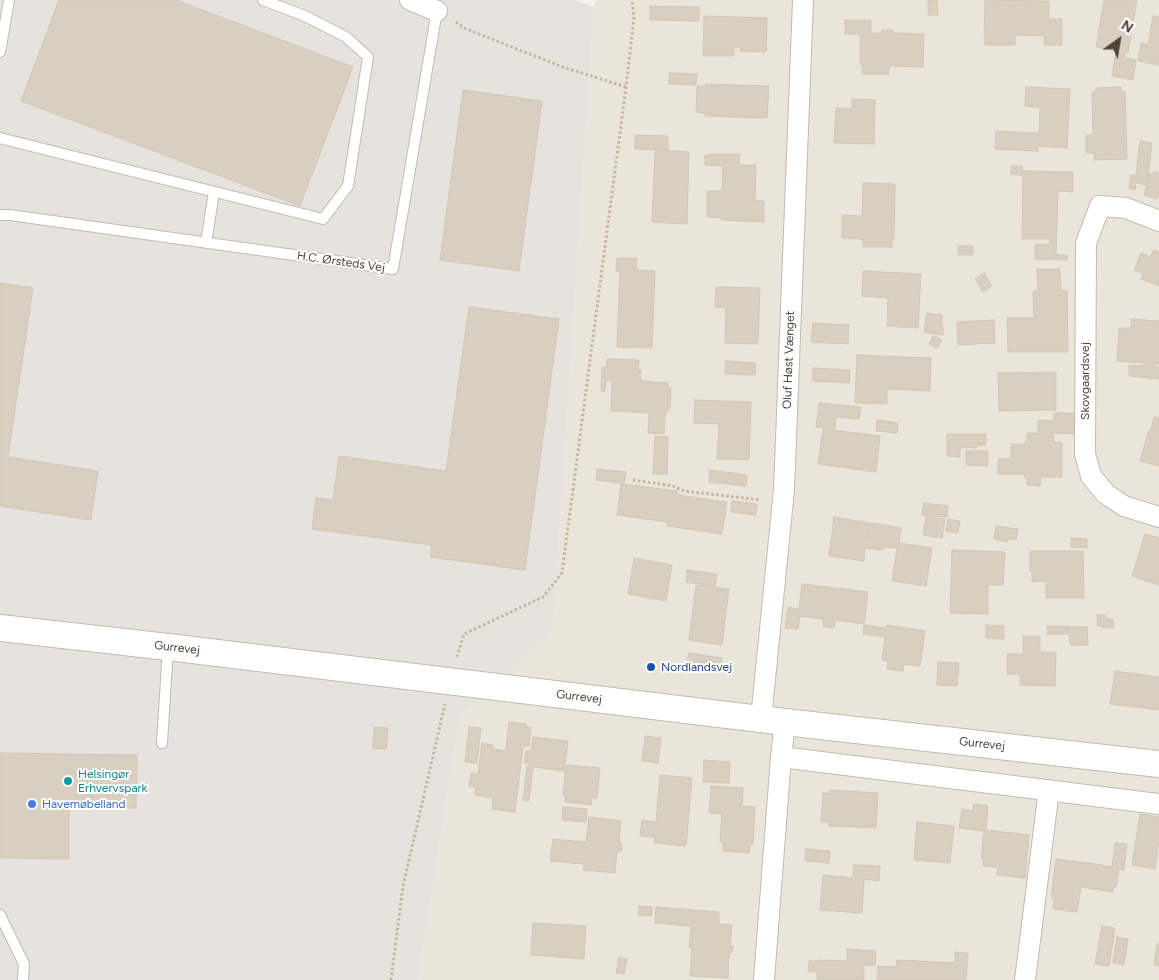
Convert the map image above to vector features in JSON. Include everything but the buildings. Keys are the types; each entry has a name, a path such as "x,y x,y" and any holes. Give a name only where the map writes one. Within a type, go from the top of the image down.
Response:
{"street":[{"path":"410,0 438,11"},
{"name":"Oluf Høst Vænget","path":"773,720 803,0"},
{"name":"Skovgaardsvej","path":"1159,221 1126,208 1100,206 1086,243 1084,454 1091,476 1106,494 1124,506 1159,517"},
{"name":"Gurrevej","path":"0,628 1159,764"},
{"path":"764,980 781,757 773,720"},
{"path":"781,757 1159,804"},
{"path":"1025,980 1049,790"}],"lane":[{"path":"0,52 9,0"},
{"path":"0,138 323,220 348,186 368,57 346,36 305,16 263,0"},
{"name":"H.C. Ørsteds Vej","path":"0,215 393,269 438,11"},
{"path":"206,242 214,192"},
{"path":"162,743 168,647"},
{"path":"0,914 24,964 24,980"}],"path":[{"path":"391,980 403,886 449,682 464,634 543,598 562,573 626,87 634,17 632,0"},
{"path":"438,11 464,28 560,66 626,87"},
{"path":"633,480 673,486 684,491 782,502"}],"shaded area":[{"path":"0,0 575,0 594,7 553,631 460,715 418,980 0,980"},
{"path":"596,0 1159,0 1159,980 418,980 460,715 553,631 594,7"},
{"path":"148,695 171,698 190,720 188,758 132,753 132,714"}],"place":[{"name":"Nordlandsvej","path":"651,667"},
{"name":"Helsingør Erhvervspark","path":"68,781"},
{"name":"Havemøbelland","path":"32,804"}]}
